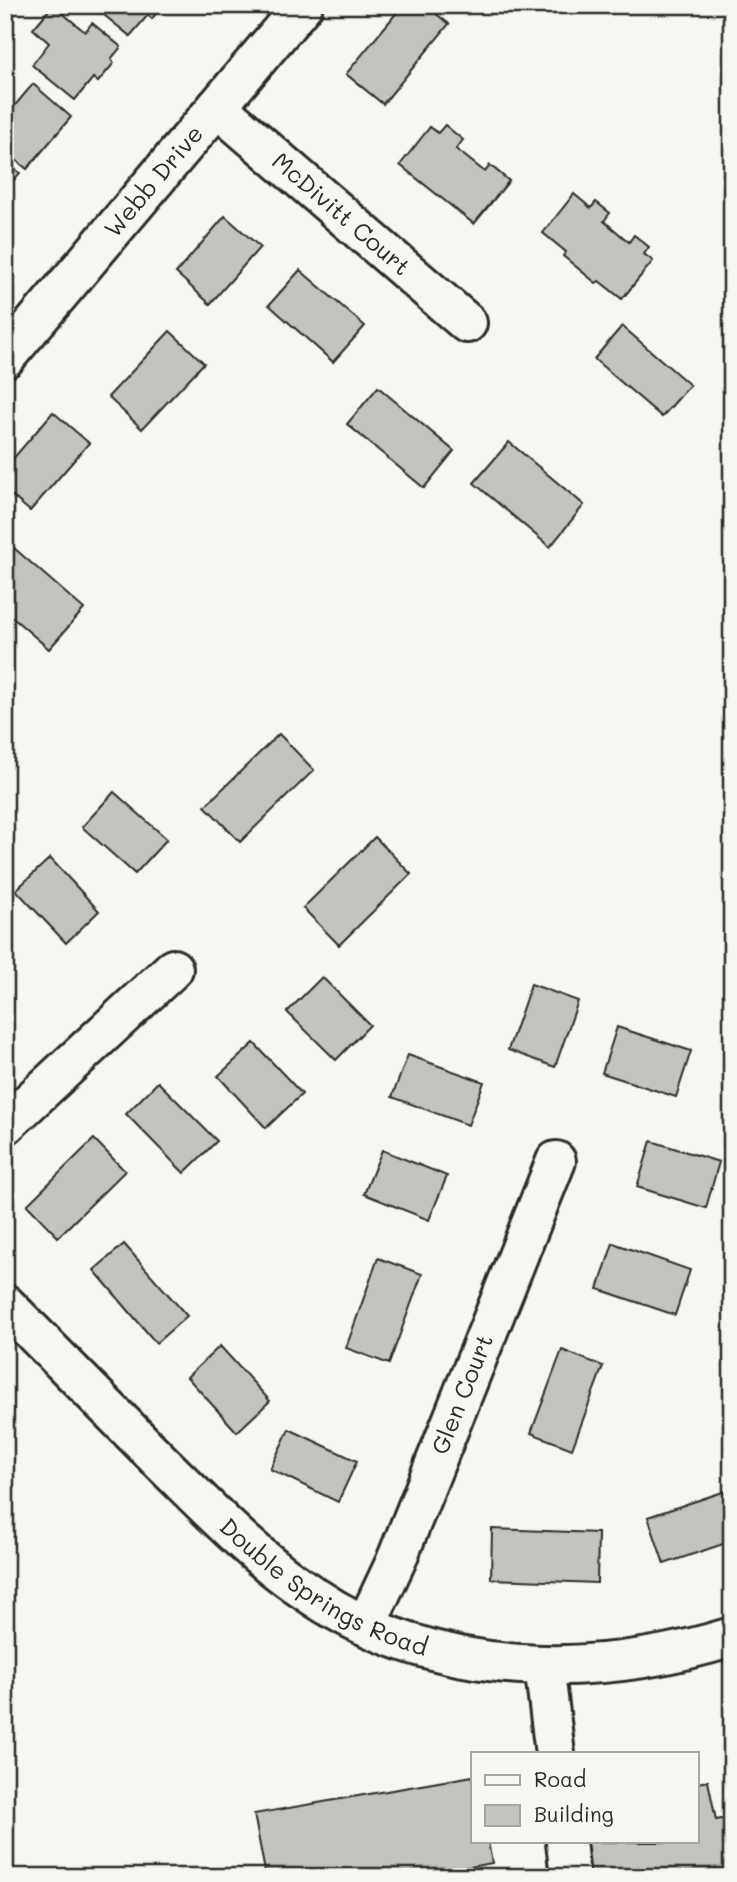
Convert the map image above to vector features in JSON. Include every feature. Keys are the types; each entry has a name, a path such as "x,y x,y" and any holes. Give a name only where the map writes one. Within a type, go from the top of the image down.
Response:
{"street":[{"name":"Webb Drive","path":"5,358 303,5"},
{"name":"McDivitt Court","path":"218,107 467,323"},
{"path":"5,1125 173,969"},
{"name":"Glen Court","path":"366,1625 401,1548 556,1161"},
{"name":"Double Springs Road","path":"5,1304 258,1556 314,1598 366,1625 438,1651 504,1664 570,1666 637,1660 732,1637"},
{"path":"544,1665 555,1752"},
{"path":"566,1843 570,1877"}],"building":[{"path":"53,5 85,32 92,23 121,47 111,59 114,63 98,82 93,78 75,100 32,65 49,43 33,29"},
{"path":"103,5 157,5 160,8 152,19 148,15 130,36 99,11"},
{"path":"403,5 425,5 449,24 383,104 346,74"},
{"path":"33,84 71,117 27,169 5,151 5,117"},
{"path":"445,125 463,140 456,149 485,172 490,165 509,181 474,224 400,165 430,127 438,133"},
{"path":"5,161 20,173 5,190"},
{"path":"574,194 591,208 596,202 610,213 604,221 629,242 634,235 649,247 644,254 653,261 622,299 599,281 596,283 563,256 566,252 543,233"},
{"path":"225,216 260,247 210,304 176,273"},
{"path":"300,270 365,326 333,362 269,305"},
{"path":"622,326 690,385 662,417 594,359"},
{"path":"170,331 204,363 142,429 108,397"},
{"path":"378,387 454,451 424,488 347,424"},
{"path":"53,412 89,443 30,511 5,490 5,468"},
{"path":"509,442 584,505 550,547 474,483"},
{"path":"6,541 84,609 49,649 5,611"},
{"path":"279,734 314,770 240,842 205,806"},
{"path":"114,792 167,839 135,874 82,827"},
{"path":"375,837 411,874 339,945 303,908"},
{"path":"50,858 99,911 66,943 16,890"},
{"path":"322,977 370,1025 336,1060 287,1012"},
{"path":"531,984 578,1001 555,1067 508,1050"},
{"path":"617,1027 691,1051 676,1097 602,1073"},
{"path":"254,1043 302,1094 266,1128 218,1076"},
{"path":"408,1055 484,1082 468,1125 392,1097"},
{"path":"158,1082 217,1141 184,1173 126,1114"},
{"path":"94,1139 125,1171 58,1237 27,1205"},
{"path":"651,1141 719,1162 706,1208 637,1187"},
{"path":"382,1150 447,1176 429,1220 364,1194"},
{"path":"613,1243 690,1270 675,1315 598,1289"},
{"path":"124,1244 187,1316 156,1343 94,1270"},
{"path":"378,1258 422,1274 389,1364 346,1348"},
{"path":"220,1346 270,1401 237,1432 187,1377"},
{"path":"562,1350 603,1366 572,1449 531,1433"},
{"path":"289,1429 357,1461 338,1502 270,1469"},
{"path":"732,1489 732,1541 664,1564 648,1517"},
{"path":"492,1529 598,1533 597,1583 491,1579"},
{"path":"471,1776 471,1843 488,1843 492,1863 414,1877 266,1877 254,1814"},
{"path":"708,1781 716,1820 732,1817 732,1877 576,1877 569,1843 698,1843 698,1783"}]}
